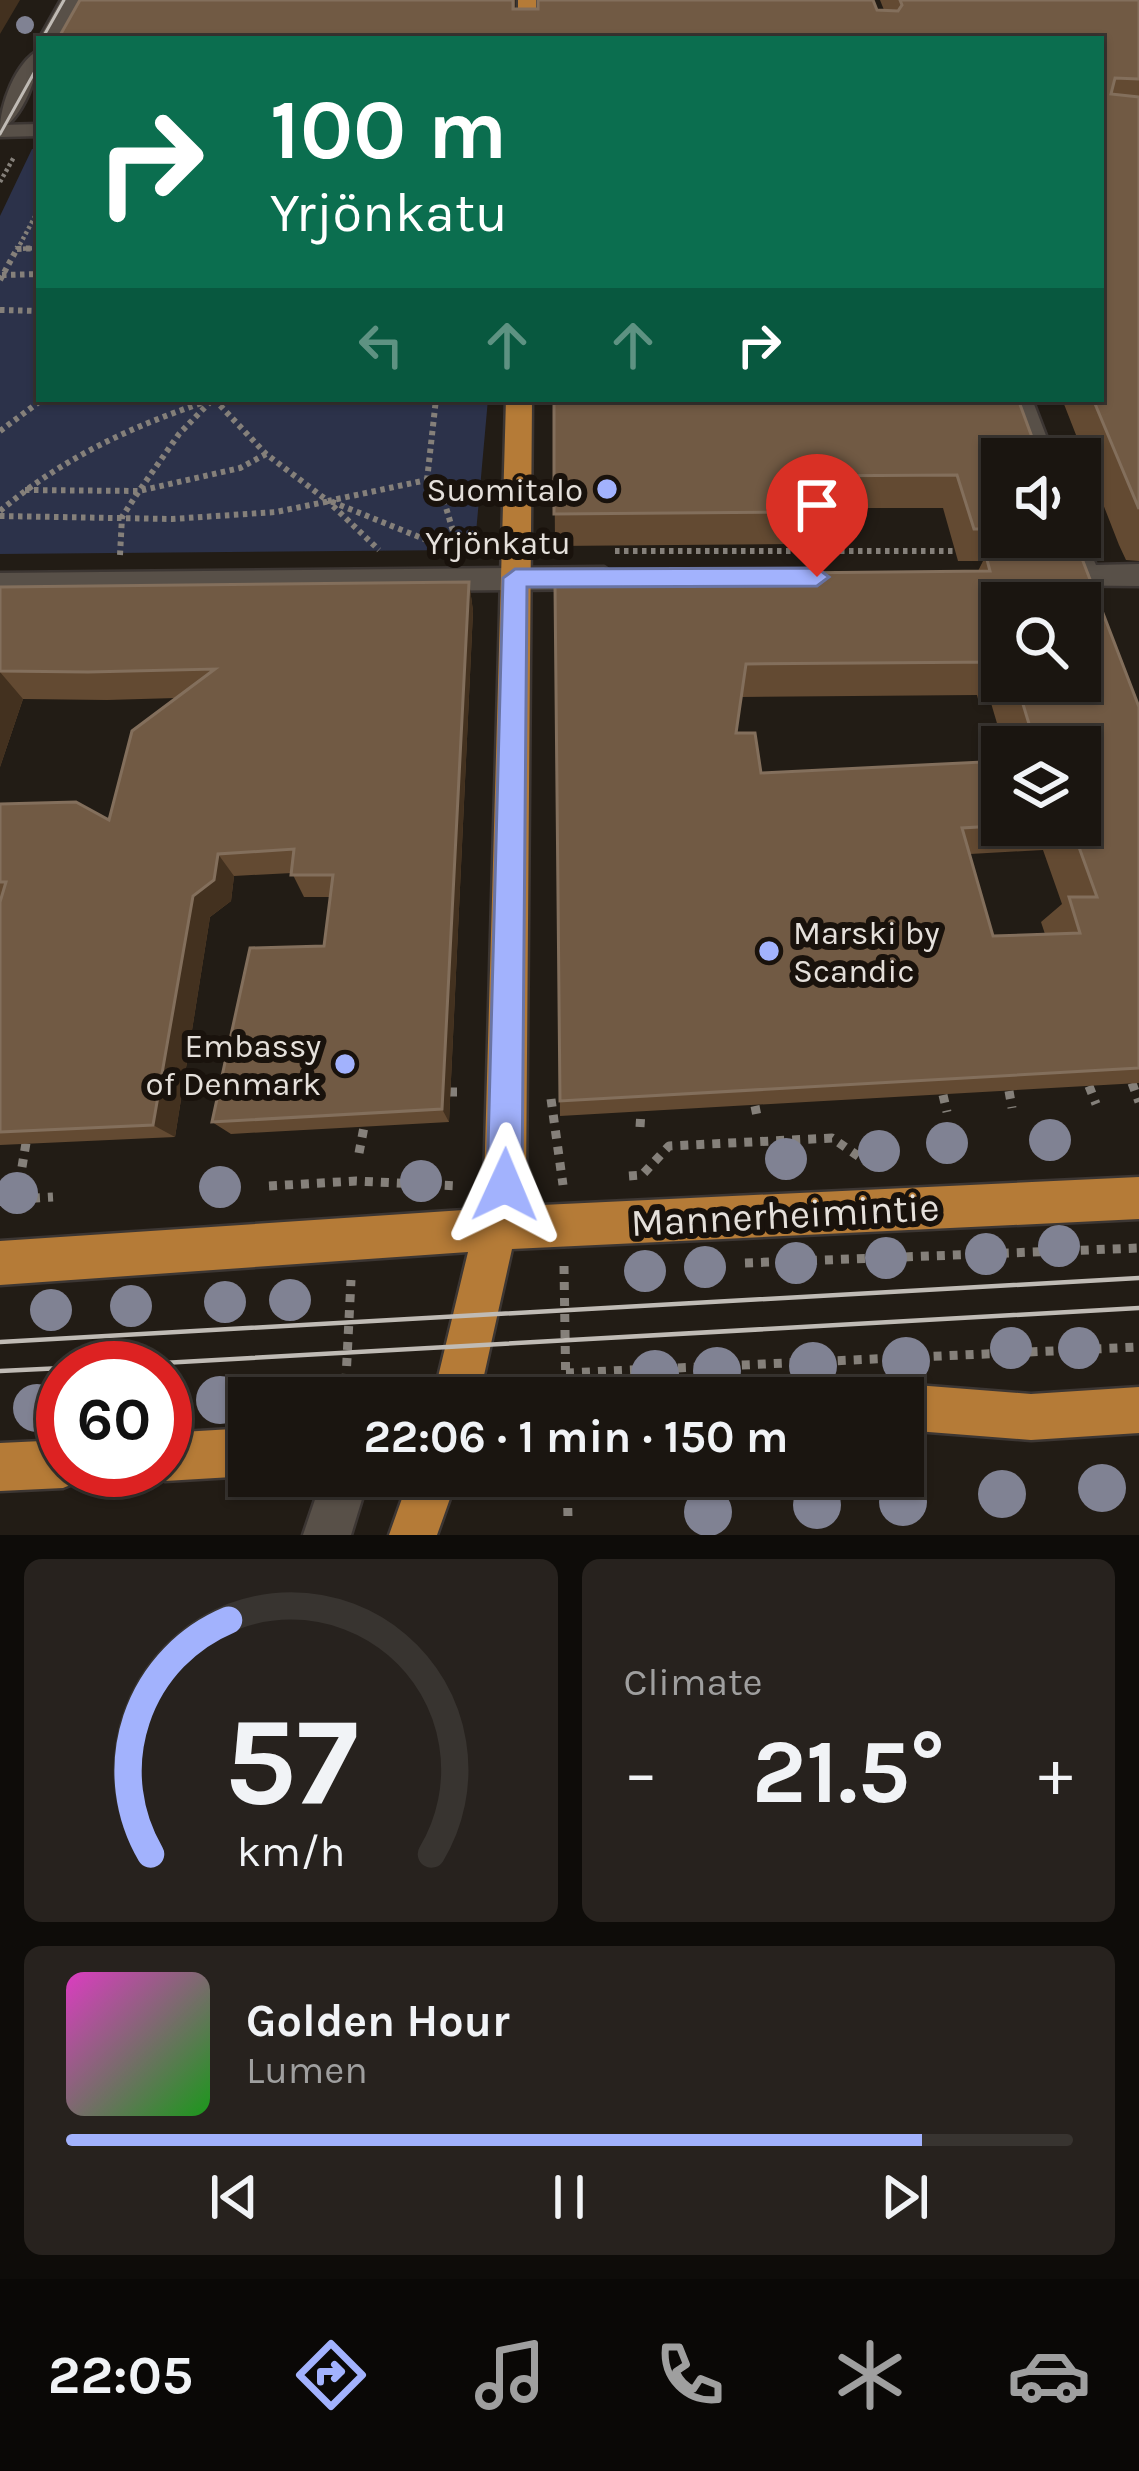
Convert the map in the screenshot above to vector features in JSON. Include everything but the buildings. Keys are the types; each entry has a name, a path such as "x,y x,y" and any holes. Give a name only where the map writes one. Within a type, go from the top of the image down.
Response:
{"main road":[{"path":"527,0 527,36"},
{"path":"461,1377 505,1185 519,402"},
{"name":"Mannerheimintie","path":"0,1263 498,1231 563,1203 1139,1198"},
{"path":"924,1409 1031,1417 1139,1410"},
{"path":"192,1455 228,1453"},
{"path":"0,1467 36,1465"},
{"path":"413,1535 427,1497"}],"street":[{"path":"50,36 70,0"},
{"path":"36,61 0,127 36,130"},
{"path":"1020,402 1034,438"},
{"path":"1101,587 1139,575"},
{"path":"1014,576 1044,582"},
{"name":"Yrjönkatu","path":"0,584 629,578"}],"path":[{"path":"1,277 36,215"},
{"path":"30,226 36,226"},
{"path":"17,248 36,248"},
{"path":"1,277 36,274"},
{"path":"0,310 36,310"},
{"path":"0,431 39,402"},
{"path":"0,513 23,490 99,437 204,402"},
{"path":"120,557 122,517 179,434 210,402"},
{"path":"216,402 266,454 365,536"},
{"path":"427,480 436,402"},
{"path":"23,490 139,491 212,476 266,454"},
{"path":"328,501 381,522 425,532 460,556 442,494 427,480"},
{"path":"0,513 76,525 122,517 282,512 427,480"},
{"path":"817,508 825,550"},
{"path":"595,551 981,551"},
{"path":"1132,1083 1139,1102"},
{"path":"1088,1086 1096,1104"},
{"path":"1009,1091 1012,1108"},
{"path":"943,1095 946,1112"},
{"path":"755,1106 758,1121"},
{"path":"640,1127 641,1112"},
{"path":"359,1154 364,1126"},
{"path":"622,1177 642,1174 669,1146 832,1138 871,1167 893,1166"},
{"path":"22,1167 26,1143"},
{"path":"269,1186 356,1181 455,1186"},
{"path":"345,1377 356,1181"},
{"path":"566,1377 563,1203 583,1181"},
{"path":"541,1182 563,1203"},
{"path":"0,1200 53,1198"},
{"path":"727,1264 1139,1248"},
{"path":"564,1269 582,1269"},
{"path":"566,1373 1139,1347"},
{"path":"568,1497 568,1518"}],"shaded area":[{"path":"36,149 36,402 488,402 475,544 461,550 0,554 0,216"}],"tram line":[{"path":"44,36 64,0"},
{"path":"0,134 36,69"},
{"path":"0,1342 1139,1278"},
{"path":"192,1361 1139,1308"},
{"path":"0,1371 36,1369"}],"place":[{"name":"Suomitalo","path":"607,489"},
{"name":"Marski by Scandic","path":"769,951"},
{"name":"Embassy of Denmark","path":"345,1064"}],"route":[{"path":"505,1185 515,578 817,577"}]}
